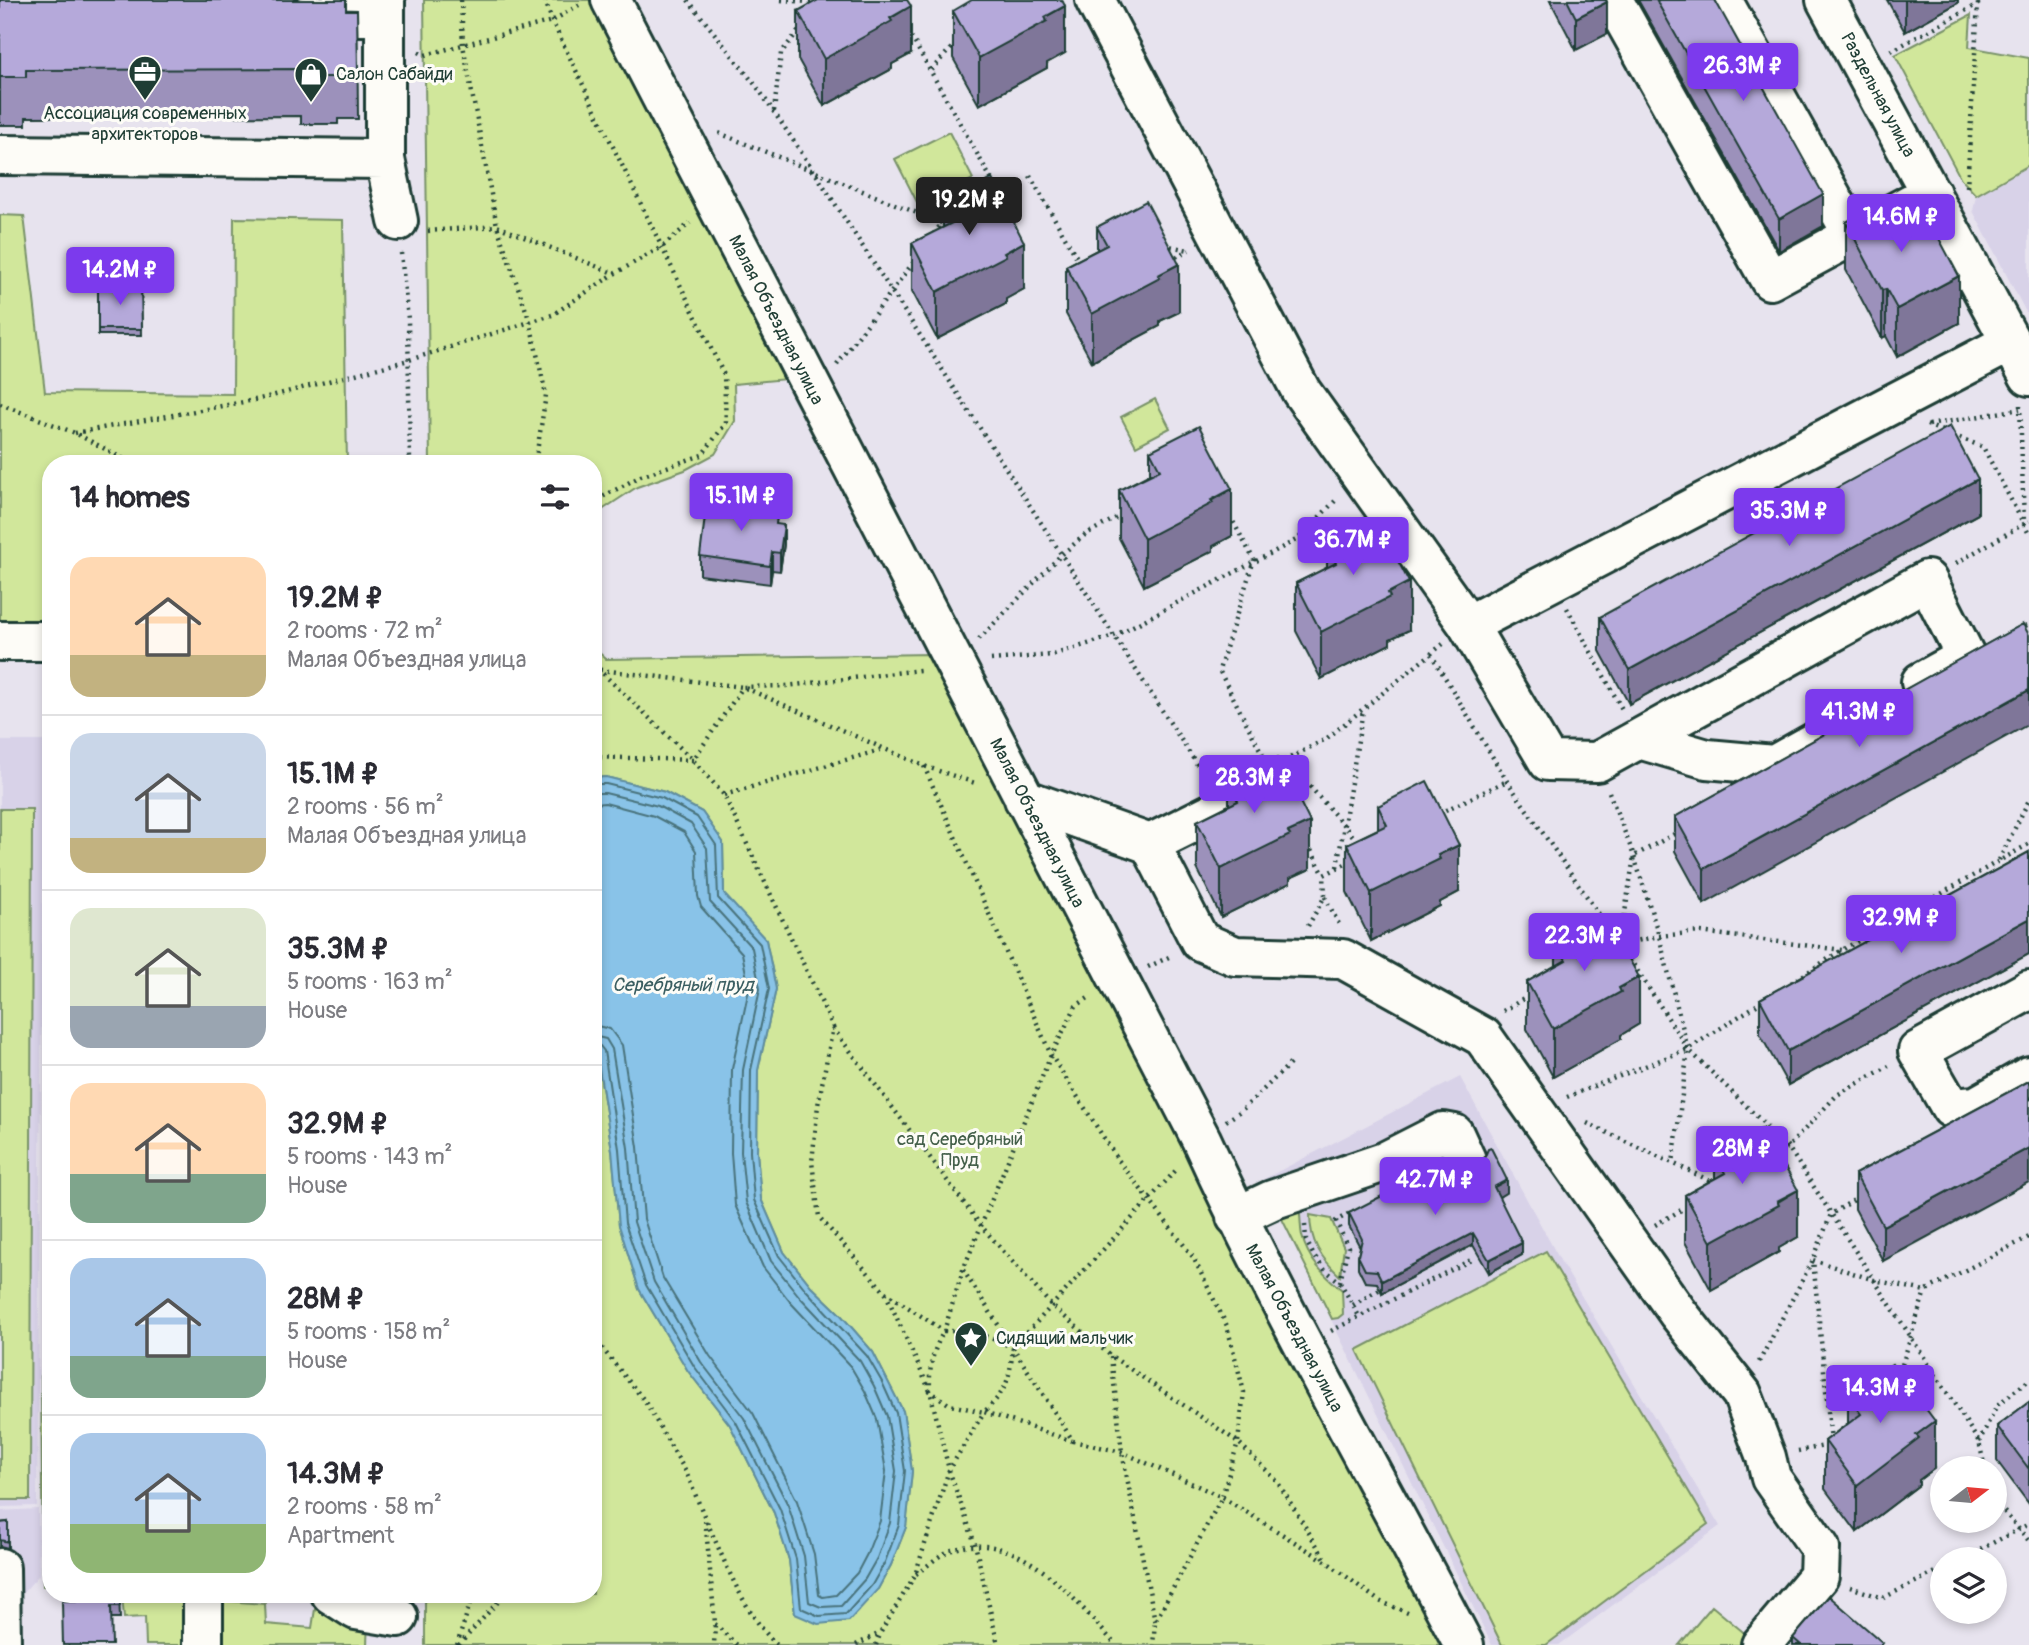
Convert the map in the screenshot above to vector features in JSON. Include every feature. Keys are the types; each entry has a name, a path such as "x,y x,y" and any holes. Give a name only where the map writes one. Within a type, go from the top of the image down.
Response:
{"street":[{"name":"Малая Объездная улица","path":"611,0 1201,1139 1236,1217 1302,1345 1464,1645"},
{"path":"1095,0 1204,243 1301,391 1468,625 1548,761 1597,762 1927,580 1966,657 1894,698"},
{"path":"1613,0 1770,281 1853,235 1938,207"},
{"path":"1722,0 1853,235"},
{"name":"Раздельная улица","path":"1826,0 2011,342 2023,393"},
{"path":"276,16 385,16 385,159 399,225"},
{"path":"0,155 385,159"},
{"path":"1468,625 2011,342"},
{"path":"0,641 42,641"},
{"path":"1639,739 1707,759 1773,765 1846,724"},
{"path":"1024,799 1150,844 1200,942 1235,956 1343,959 1483,1037 1678,1313 1742,1394 1772,1478 1820,1548 1819,1576 1761,1645"},
{"path":"1150,844 1224,807"},
{"path":"2029,990 1918,1051 1951,1108 1976,1106 2029,1076"},
{"path":"1236,1217 1272,1200 1384,1162 1443,1132 1454,1134 1465,1160"},
{"path":"0,1568 1,1645"},
{"path":"203,1603 203,1645"},
{"path":"345,1603 356,1610 398,1619"}],"path":[{"path":"461,0 463,45 497,226 530,322 546,395 536,455"},
{"path":"545,0 552,21 724,375 726,423 702,455 642,476 602,497"},
{"path":"385,16 425,55 552,21 587,0"},
{"path":"688,0 757,87 814,171 1224,807"},
{"path":"780,0 820,1 813,13"},
{"path":"1862,66 1978,2"},
{"path":"1938,207 1966,209 1978,2"},
{"path":"774,112 781,53 805,23"},
{"path":"904,23 999,193"},
{"path":"931,70 958,41"},
{"path":"718,132 942,223 928,242"},
{"path":"1031,176 1081,264"},
{"path":"75,433 260,399 409,360 552,315 614,274 662,247 715,202"},
{"path":"410,455 408,318 399,225 427,231 497,226 614,274"},
{"path":"1162,245 1204,243"},
{"path":"1161,265 1204,243"},
{"path":"815,396 920,252"},
{"path":"2023,393 2029,408"},
{"path":"1928,426 2023,393"},
{"path":"2023,393 2026,522 2029,534"},
{"path":"0,404 75,433 116,455"},
{"path":"602,669 743,687 786,686 936,668 955,662 1052,655 1114,636 1298,539 1361,475"},
{"path":"955,662 1061,555 1086,534 1126,513"},
{"path":"1230,515 1254,561 1219,670 1270,769"},
{"path":"1927,580 2026,522"},
{"path":"1561,599 1639,739"},
{"path":"1259,775 1325,739 1468,625"},
{"path":"1431,654 1507,781 1605,922"},
{"path":"602,675 693,760 724,795 833,1027 982,1227 1052,1306 1111,1356 1238,1442 1277,1481 1327,1562"},
{"path":"743,687 924,766 1024,799"},
{"path":"693,760 743,687"},
{"path":"1337,868 1363,709"},
{"path":"724,795 886,748"},
{"path":"602,757 693,760"},
{"path":"1287,760 1367,852"},
{"path":"1597,762 1634,856 1688,1049 1673,1163"},
{"path":"924,766 1051,1055 1116,1157 1193,1257 1227,1326 1244,1392 1238,1442 1222,1497 1155,1622"},
{"path":"1433,816 1507,781"},
{"path":"1998,861 2029,800"},
{"path":"1634,856 1682,829"},
{"path":"1292,958 1325,896 1324,875 1306,840"},
{"path":"1787,985 1842,950 2029,845"},
{"path":"1620,944 1634,856"},
{"path":"1324,875 1357,857"},
{"path":"1608,951 1620,944 1658,936 1700,932 1842,950"},
{"path":"1612,933 1688,1049 1788,1147 1979,1442 1982,1456"},
{"path":"930,1391 929,1366 933,1349 944,1331 963,1270 1051,1055 1076,1006 1119,981 1200,942"},
{"path":"1469,1030 1539,990"},
{"path":"1522,1093 1548,1105 1688,1049 1765,999"},
{"path":"833,1027 818,1105 812,1162 819,1217 885,1292 944,1331 971,1331 1013,1348"},
{"path":"1766,1160 1788,1147 1837,1095 1918,1051"},
{"path":"876,1645 915,1575 949,1470 984,1412 1002,1395 1010,1373 1013,1348 1191,1155 1201,1139 1241,1111 1293,1061"},
{"path":"1586,1122 1721,1186 1710,1193"},
{"path":"1298,1191 1312,1254 1324,1269 1340,1282 1360,1318 1473,1259"},
{"path":"1742,1394 1813,1261 1831,1214 1869,1192"},
{"path":"1628,1242 1699,1200"},
{"path":"1340,1282 1348,1247 1336,1221 1359,1208"},
{"path":"1813,1261 1874,1280 1925,1291 2029,1237"},
{"path":"1813,1261 1832,1445"},
{"path":"963,1270 1073,1441"},
{"path":"1353,1305 1380,1289"},
{"path":"1895,1388 1925,1291"},
{"path":"885,1292 930,1391 949,1470 975,1545 998,1645"},
{"path":"602,1348 644,1400 686,1472 737,1586 768,1636 777,1645"},
{"path":"1111,1356 1122,1452 1155,1622 1153,1645"},
{"path":"1979,1442 1997,1405 2029,1380"},
{"path":"930,1391 950,1405 984,1412 1073,1441 1122,1452 1222,1497 1327,1562 1379,1601 1410,1614"},
{"path":"1766,1457 1832,1445 1842,1438"},
{"path":"2007,1515 2029,1541"},
{"path":"705,1518 715,1623 714,1645"},
{"path":"1987,1547 2029,1524"},
{"path":"915,1575 949,1550 975,1545 1014,1553 1052,1577 1116,1645"},
{"path":"1819,1576 1883,1598 1930,1575"},
{"path":"458,1645 470,1603"},
{"path":"458,1645 497,1603"},
{"path":"715,1623 737,1645"},
{"path":"856,1645 881,1633"}],"shaded area":[{"path":"2029,165 2029,318 1973,211 1976,195"},
{"path":"0,741 42,741 37,1506 0,1507"},
{"path":"1460,1077 1561,1262 1720,1526 1559,1645 1492,1645 1262,1180"},
{"path":"38,1509 39,1575 11,1606 0,1645 0,1511"}],"green space":[{"path":"424,0 592,0 787,379 734,384 735,421 715,454 685,470 637,487 602,510 602,455 430,455"},
{"path":"1971,15 1969,47 2029,58 2029,165 1976,195 1961,179 1895,55"},
{"path":"949,132 973,179 919,206 895,159"},
{"path":"0,215 24,216 45,392 233,394 234,218 343,220 347,455 42,455 42,627 0,627"},
{"path":"1155,399 1170,428 1136,446 1121,417"},
{"name":"сад Серебряный Пруд","path":"931,654 1442,1645 425,1645 425,1603 602,1603 602,1087 612,1150 619,1225 639,1289 688,1371 730,1425 774,1513 789,1560 795,1614 878,1589 906,1527 912,1471 903,1411 873,1352 811,1286 784,1252 761,1199 757,1152 758,1070 776,989 766,940 724,895 723,842 702,812 665,792 602,777 602,655 606,659"},
{"path":"0,809 32,809 30,1500 0,1500"},
{"path":"1299,1208 1302,1236 1308,1252 1323,1273 1342,1290 1343,1314 1338,1318 1332,1319 1279,1213"},
{"path":"1310,1215 1331,1219 1344,1248 1340,1276 1327,1263 1314,1241"},
{"path":"1546,1251 1708,1524 1546,1645 1502,1645 1357,1350"},
{"path":"41,1376 42,1376 42,1481"},
{"path":"123,1603 252,1603 265,1604 266,1624 312,1628 315,1609 342,1610 368,1617 367,1645 146,1645 145,1617 124,1618"},
{"path":"1712,1606 1754,1641 1750,1645 1679,1645"}],"water":[{"name":"Серебряный пруд","path":"602,777 665,792 702,812 723,842 724,894 766,940 776,989 758,1070 757,1152 761,1199 784,1252 811,1286 873,1352 903,1411 912,1471 906,1527 891,1565 878,1589 849,1621 818,1624 795,1614 789,1560 774,1513 730,1425 688,1371 639,1289 619,1225 612,1150 602,1087"}],"building":[{"path":"0,0 346,0 346,10 357,10 358,72 337,72 338,77 301,77 301,69 26,70 26,77 0,77"},
{"path":"818,0 907,0 911,6 890,18 892,21 824,59 798,11"},
{"path":"972,0 1062,0 1065,6 1045,17 1047,21 979,58 953,11"},
{"path":"1567,0 1606,0 1607,2 1576,18"},
{"path":"1656,0 1715,0 1823,194 1779,219"},
{"path":"992,179 1024,242 1004,253 1006,256 937,292 912,243 952,223 943,204"},
{"path":"1894,197 1914,237 1933,227 1959,276 1897,309 1886,289 1882,290 1846,222"},
{"path":"1146,201 1179,264 1158,275 1160,278 1092,314 1066,266 1107,245 1097,227"},
{"path":"98,285 141,285 142,329 98,329"},
{"path":"1199,426 1232,489 1211,500 1213,503 1144,539 1119,490 1160,470 1150,451"},
{"path":"1950,426 1978,479 1629,670 1600,617"},
{"path":"707,501 778,510 776,524 784,525 780,553 772,552 770,566 700,556"},
{"path":"1376,519 1409,582 1388,593 1390,597 1321,632 1296,583 1336,563 1327,544"},
{"path":"2023,624 2029,635 2029,690 1704,869 1675,817"},
{"path":"1278,758 1310,822 1288,832 1290,835 1221,869 1197,821 1238,801 1229,782"},
{"path":"1427,781 1459,845 1438,855 1440,859 1371,893 1347,844 1387,825 1378,806"},
{"path":"2029,852 2029,919 1788,1051 1760,999"},
{"path":"1605,915 1639,977 1619,988 1621,992 1553,1029 1527,982 1566,960 1556,942"},
{"path":"2029,1081 2029,1148 1883,1226 1855,1174"},
{"path":"1763,1128 1798,1190 1777,1201 1779,1205 1711,1242 1685,1195 1725,1173 1715,1154"},
{"path":"1491,1148 1507,1180 1494,1187 1522,1243 1489,1260 1473,1233 1382,1281 1377,1271 1365,1270 1358,1256 1362,1239 1349,1213 1450,1161 1463,1169 1476,1167"},
{"path":"1892,1364 1935,1421 1916,1435 1919,1438 1857,1485 1825,1441 1861,1414 1848,1397"},
{"path":"2029,1402 2029,1469 1997,1426"},
{"path":"8,1522 8,1542 0,1540 0,1523"},
{"path":"1829,1596 1883,1643 1801,1645 1793,1638"},
{"path":"62,1603 120,1603 120,1606 111,1606 112,1645 63,1645"}],"place":[{"name":"Ассоциация современных архитекторов","path":"145,102"},
{"name":"Салон Сабайди","path":"311,104"},
{"name":"Сидящий мальчик","path":"971,1368"}]}
